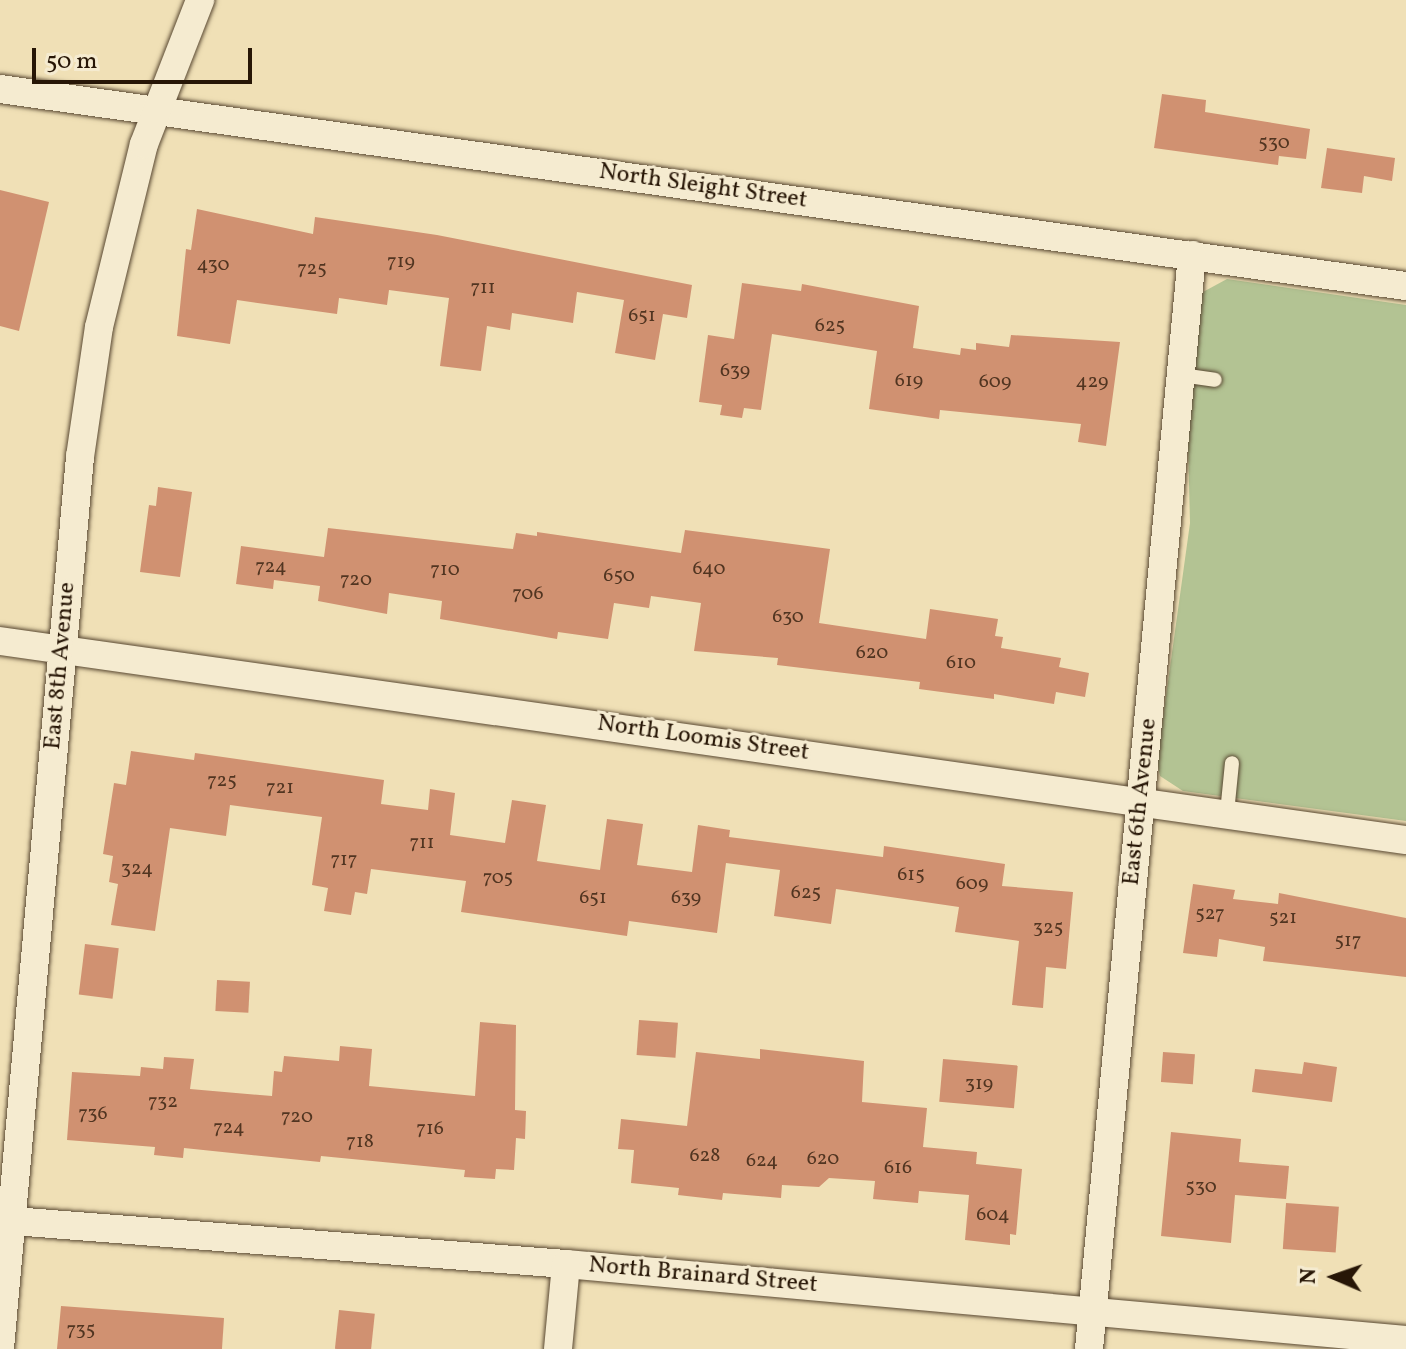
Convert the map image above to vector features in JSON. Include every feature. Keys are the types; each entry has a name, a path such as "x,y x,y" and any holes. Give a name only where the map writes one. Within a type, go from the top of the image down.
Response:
{"street":[{"name":"East 8th Avenue","path":"0,1348 6,1221 80,457 99,327 124,217 156,112 200,0"},
{"name":"North Sleight Street","path":"0,89 1406,286"},
{"name":"East 6th Avenue","path":"1089,1349 1192,255"},
{"name":"North Loomis Street","path":"0,641 1406,840"},
{"name":"North Brainard Street","path":"6,1221 566,1264 1406,1340"},
{"path":"558,1349 566,1264"}],"lane":[{"path":"1181,375 1215,380"},
{"path":"1227,813 1232,763"}],"green space":[{"path":"1227,279 1406,305 1406,821 1183,791 1160,776 1157,761 1190,523 1188,445 1199,305 1203,292"}],"building":[{"path":"1162,94 1206,100 1205,112 1310,129 1306,159 1279,156 1278,165 1154,148"},
{"path":"1327,148 1395,158 1392,181 1364,176 1362,193 1321,188"},
{"path":"0,190 49,202 19,331 0,326"},
{"path":"197,209 313,234 315,217 437,235 692,285 687,318 663,314 655,360 615,353 624,300 577,292 573,323 512,313 510,330 487,326 481,371 440,366 449,298 389,290 387,305 339,298 337,314 237,300 230,344 177,336 186,249 191,250"},
{"path":"742,283 801,291 802,284 919,306 913,348 960,355 961,348 976,350 976,343 1009,347 1011,335 1120,342 1106,446 1078,442 1081,424 940,410 939,419 869,409 877,351 772,334 761,410 744,408 742,418 720,415 722,405 699,402 708,335 734,339"},
{"path":"158,487 192,492 180,577 140,572 149,505 156,506"},
{"path":"328,528 513,549 516,533 537,536 537,532 681,553 685,530 830,549 819,623 926,639 930,609 998,619 995,636 1003,637 1001,648 1061,658 1059,667 1089,673 1085,697 1056,692 1054,704 994,694 994,699 919,689 920,682 777,665 778,658 694,651 701,603 651,596 649,608 614,603 608,639 558,632 557,639 440,619 442,601 389,593 387,614 318,601 320,586 274,580 273,589 236,584 241,546 324,557"},
{"path":"131,751 194,760 195,753 384,780 381,804 428,810 430,789 455,793 450,835 505,843 512,800 546,805 537,861 600,870 607,819 643,824 637,865 692,872 698,825 730,830 729,837 883,857 884,846 1005,864 1002,886 1073,892 1066,969 1046,967 1043,1008 1012,1005 1019,941 955,932 959,907 836,889 831,924 774,916 780,870 726,863 717,933 629,921 627,936 461,912 466,881 371,869 367,894 355,892 351,915 324,911 328,888 312,885 322,817 230,805 226,836 170,828 155,931 111,925 118,884 109,882 113,856 103,854 114,783 126,785"},
{"path":"1193,884 1235,890 1233,899 1278,904 1279,893 1406,918 1406,977 1263,961 1265,947 1219,939 1217,957 1183,953"},
{"path":"85,944 119,948 113,999 79,995"},
{"path":"217,980 250,982 248,1013 215,1011"},
{"path":"639,1020 678,1023 675,1058 637,1055"},
{"path":"480,1022 516,1025 515,1110 526,1111 525,1139 516,1138 514,1170 496,1169 495,1179 464,1177 465,1170 321,1156 320,1162 184,1148 183,1158 154,1155 155,1147 67,1140 72,1072 140,1076 141,1067 163,1069 164,1057 194,1059 190,1089 272,1096 274,1071 282,1072 284,1056 339,1061 340,1046 372,1049 369,1086 475,1096"},
{"path":"760,1049 864,1061 862,1102 927,1108 923,1147 977,1152 976,1164 1022,1169 1016,1235 1010,1234 1010,1245 965,1240 969,1195 919,1191 918,1203 873,1199 875,1181 829,1178 819,1187 782,1185 781,1198 723,1193 722,1200 678,1195 679,1188 631,1183 634,1150 618,1149 621,1119 687,1126 696,1052 760,1059"},
{"path":"1163,1052 1195,1054 1193,1084 1161,1082"},
{"path":"943,1059 1018,1066 1014,1108 939,1102"},
{"path":"1304,1062 1337,1067 1332,1102 1252,1092 1255,1069 1302,1074"},
{"path":"1171,1132 1241,1139 1239,1162 1289,1166 1286,1199 1235,1195 1231,1243 1161,1236"},
{"path":"1286,1203 1339,1207 1336,1253 1283,1249"},
{"path":"61,1306 224,1318 222,1349 57,1349"},
{"path":"339,1310 375,1314 371,1349 335,1349"}]}
